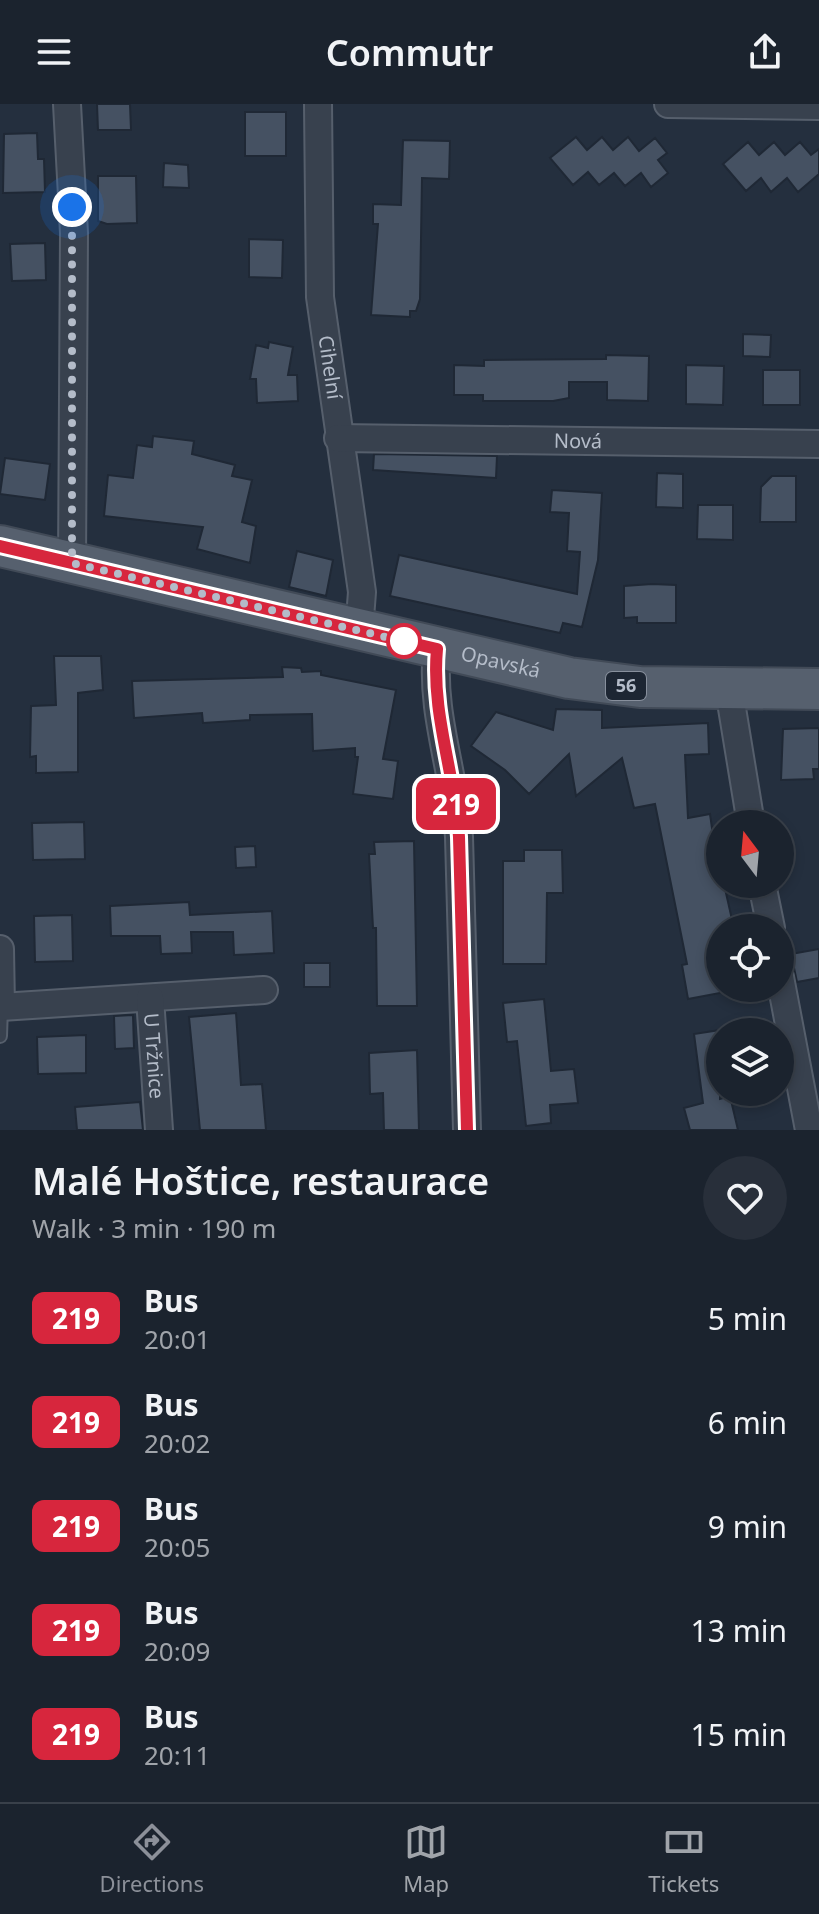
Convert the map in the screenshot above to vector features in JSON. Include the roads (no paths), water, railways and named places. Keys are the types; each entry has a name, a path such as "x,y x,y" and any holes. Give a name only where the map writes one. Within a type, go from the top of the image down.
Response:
{"main road":[{"name":"Opavská","path":"0,546 437,649 603,683 729,690 819,689"}],"street":[{"path":"67,104 74,233 72,563"},
{"name":"Cihelní","path":"318,104 320,297 362,592 359,631"},
{"path":"668,104 819,106"},
{"name":"Nová","path":"338,438 819,444"},
{"path":"437,649 436,695 455,791 459,837 467,1130"},
{"path":"729,690 749,810"},
{"path":"0,949 1,1007 150,998"},
{"name":"U Tržnice","path":"159,1130 150,998 264,990"},
{"path":"785,1002 809,1130"}],"lane":[{"path":"0,1036 1,1007"}]}
